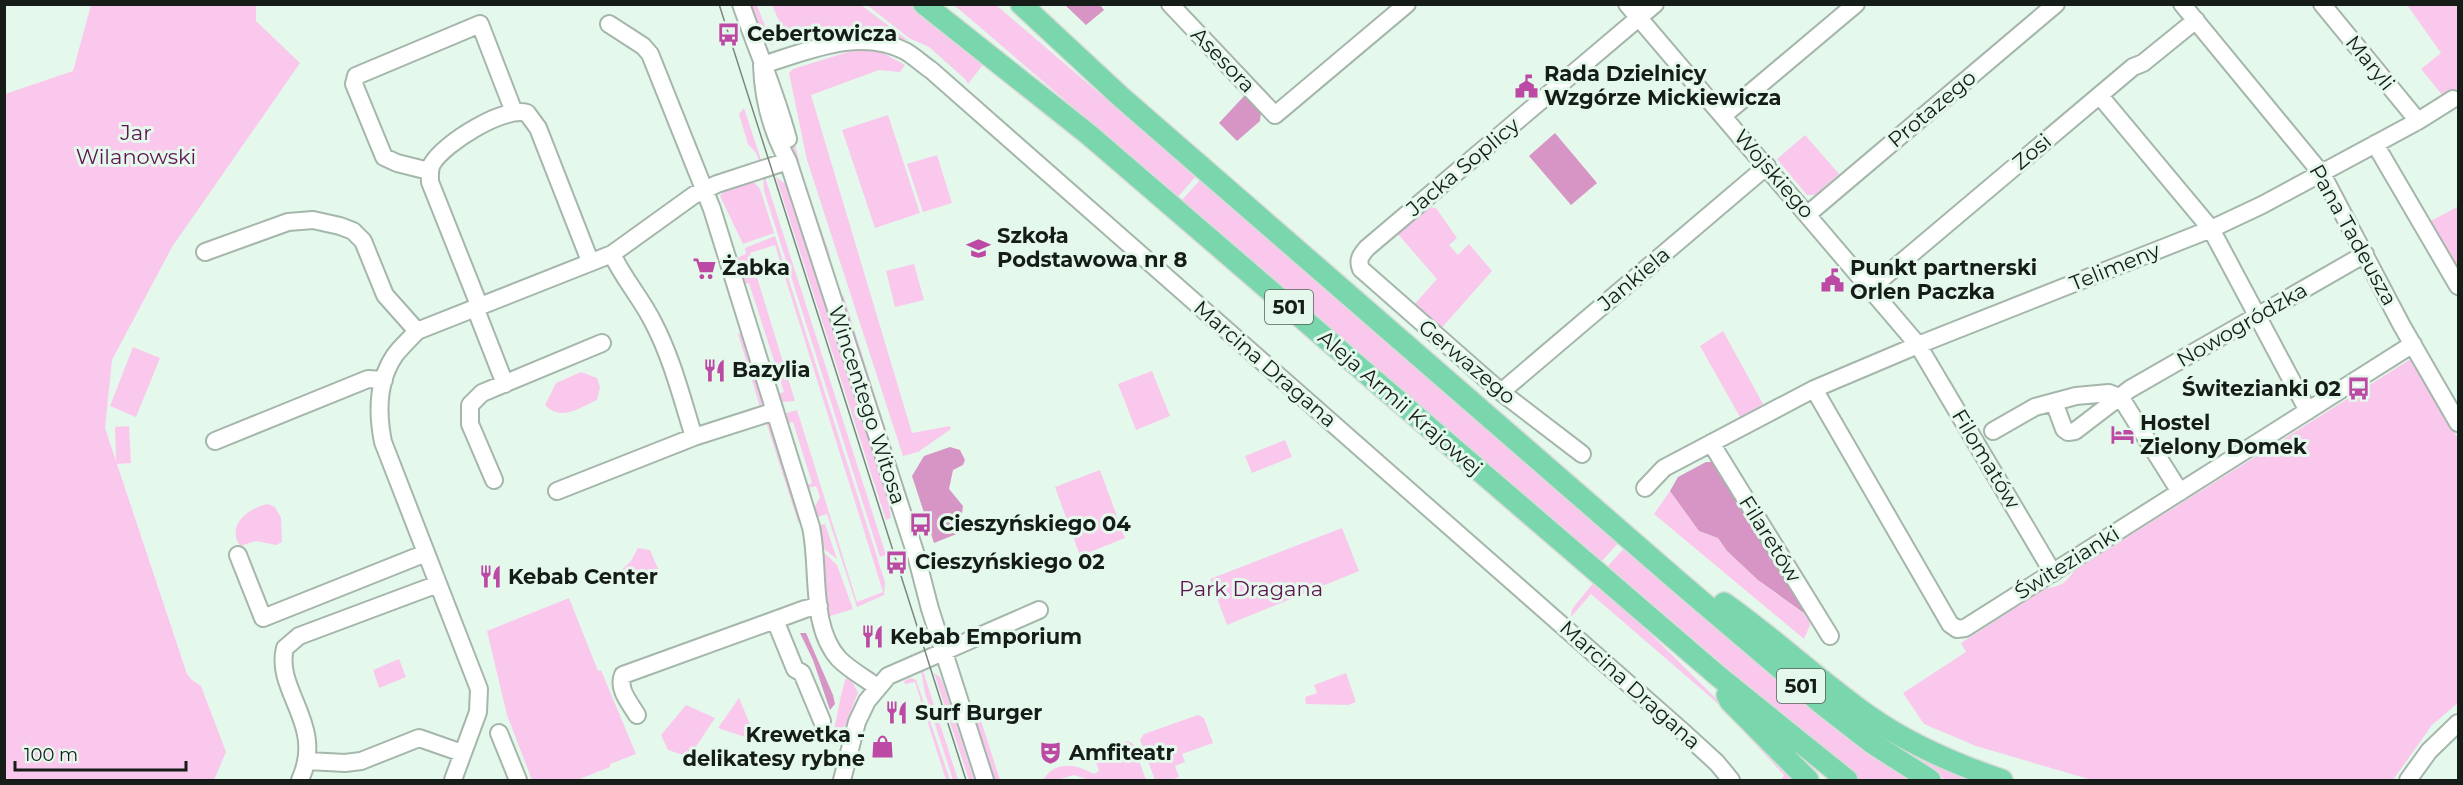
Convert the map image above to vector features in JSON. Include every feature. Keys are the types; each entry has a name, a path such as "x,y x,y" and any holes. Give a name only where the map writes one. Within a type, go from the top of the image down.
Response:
{"main road":[{"name":"Aleja Armii Krajowej","path":"924,4 1088,134 1718,676 1847,780"},
{"name":"501","path":"1021,4 1121,97 1680,583 1822,704 1872,743 1930,780"},
{"path":"1680,583 1725,603 1871,717 1923,748 1959,765 2002,780"},
{"path":"1718,676 1730,701 1808,780"}],"street":[{"name":"Wincentego Witosa","path":"741,4 762,65 763,96 778,143 788,160 916,555 985,780"},
{"name":"Asesora","path":"1170,4 1275,115 1407,4"},
{"name":"Wojskiego","path":"1627,4 1918,345"},
{"name":"Jacka Soplicy","path":"1359,264 1367,248 1655,4"},
{"path":"1724,115 1856,4"},
{"name":"Protazego","path":"1808,214 2056,4"},
{"name":"Pana Tadeusza","path":"2182,4 2322,174 2458,423"},
{"name":"Maryli","path":"2322,4 2418,121"},
{"name":"Zosi","path":"1871,288 2100,96 2196,20"},
{"path":"429,171 397,163 384,157 354,84 356,76 480,24 514,112"},
{"path":"609,24 643,46 650,54 705,190 811,527 824,632 837,656 877,687"},
{"name":"Marcina Dragana","path":"762,65 836,43 861,40 883,43 904,51 931,70 1682,731 1717,763 1731,780"},
{"path":"2100,96 2211,229 2308,411"},
{"name":"Telimeny","path":"1645,488 1664,468 1814,389 1918,345 2211,229 2322,174 2453,99"},
{"path":"505,384 430,182 429,171 434,161 462,136 514,112 527,113 535,122 590,261"},
{"path":"2375,144 2458,286"},
{"path":"453,780 478,712 479,689 383,442 378,411 384,380 395,356 417,331 612,254 705,190 788,160"},
{"name":"Jankiela","path":"1501,392 1767,166"},
{"path":"205,252 288,222 313,220 340,226 353,231 363,241 385,295 417,331"},
{"path":"612,254 653,322 675,375 694,437"},
{"name":"Nowogródzka","path":"2054,402 2064,429 2068,432 2075,431 2130,389 2365,254"},
{"name":"Gerwazego","path":"1359,264 1361,269 1501,392 1582,454"},
{"path":"494,480 470,424 470,405 482,393 602,343"},
{"name":"Świtezianki","path":"1814,389 1950,624 1957,629 1965,628 2053,573 2413,344"},
{"name":"Filomatów","path":"1918,345 2053,573"},
{"path":"215,441 368,379 384,380"},
{"path":"1993,431 2035,407 2085,394 2109,393 2121,398 2180,492"},
{"path":"557,491 694,437 775,411"},
{"name":"Filaretów","path":"1711,443 1830,636"},
{"path":"238,555 263,618 426,553"},
{"path":"300,780 308,761 306,732 282,665 285,648 299,636 438,584"},
{"path":"637,715 624,695 621,680 623,675 805,609 819,606"},
{"path":"842,780 857,722 877,687 888,676 1038,610"},
{"path":"775,621 795,669 801,674 822,721"},
{"path":"2408,780 2429,751 2458,723"},
{"path":"499,733 518,780"},
{"path":"308,761 362,760 419,738 462,753"}],"green space":[{"name":"Jar Wilanowski","path":"91,5 256,5 256,21 300,63 172,247 112,360 105,428 116,461 115,427 129,426 131,463 117,464 187,674 201,686 226,752 214,780 5,780 5,94 73,71"},
{"path":"749,5 757,5 773,46 760,37"},
{"path":"772,5 861,5 909,41 881,32 860,29 787,39"},
{"path":"867,5 912,5 985,62 968,84 929,47 909,38"},
{"path":"954,5 996,5 1196,176 1178,197"},
{"path":"2407,5 2458,5 2458,89 2455,92 2454,90 2443,96 2421,69 2441,53"},
{"path":"863,50 881,52 905,65 900,72 879,70 811,95 912,433 950,426 951,429 918,452 903,456 807,160 789,73 793,69 848,52"},
{"path":"744,108 762,163 760,164 756,153 748,144 739,114"},
{"path":"888,115 920,213 875,228 842,130"},
{"path":"791,128 803,177 831,258 810,213 796,162 789,130"},
{"path":"1805,135 1839,174 1815,195 1807,195 1777,159"},
{"path":"937,155 952,203 923,212 907,164"},
{"path":"763,175 886,555 880,557 764,191"},
{"path":"776,177 788,186 885,484 891,518 886,520"},
{"path":"1200,180 1620,541 1602,561 1182,200"},
{"path":"755,183 760,189 774,233 743,244 720,196 724,191"},
{"path":"1428,207 1436,208 1457,238 1449,245 1458,255 1469,244 1492,271 1438,332 1411,308 1437,279 1397,233"},
{"path":"2458,207 2458,272 2429,222"},
{"path":"775,236 885,582 884,595 857,607 827,514 814,518 812,512 820,497 816,486 804,489 804,486 812,483 793,422 785,424 783,418 786,413 797,410 857,602 883,592 775,245 750,253 752,261 736,265 732,260 746,254 745,248"},
{"path":"914,264 924,300 895,307 886,271"},
{"path":"755,271 795,401 780,402 775,395 784,392 749,283 740,285 741,277"},
{"path":"843,294 910,506 904,495 843,311"},
{"path":"1723,331 1763,404 1740,417 1700,346"},
{"path":"744,332 764,402 760,407 738,334"},
{"path":"133,347 160,358 136,417 110,406"},
{"path":"2414,357 2458,439 2458,703 2432,725 2393,780 2092,780 1976,746 1924,724 1903,693 1966,652 1961,643 2046,588 2063,583 2075,570"},
{"path":"1152,371 1170,416 1136,430 1118,384"},
{"path":"581,372 597,378 600,387 597,400 577,410 564,413 558,413 545,405 556,383"},
{"path":"766,422 772,426 803,520 798,522"},
{"path":"1285,440 1292,457 1252,473 1245,456"},
{"path":"1100,470 1125,538 1080,556 1055,487"},
{"path":"1670,491 1699,531 1718,538 1727,551 1758,580 1807,616 1809,615 1810,625 1804,639 1654,514"},
{"path":"268,504 275,507 281,518 282,542 276,545 256,541 240,546 236,538 236,531 241,519 253,509"},
{"path":"825,524 837,559 819,545 816,526"},
{"name":"Park Dragana","path":"1342,528 1359,571 1227,625 1210,579"},
{"path":"1626,546 1914,780 1860,780 1834,760 1608,566"},
{"path":"638,548 650,550 659,571 656,576 634,587 619,583 615,576 631,561"},
{"path":"820,549 837,565 853,609 824,618"},
{"path":"1594,582 1656,639 1798,780 1781,780 1784,775 1715,701 1591,594 1571,617 1572,609"},
{"path":"569,598 598,671 601,670 636,754 577,780 532,780 507,715 487,631"},
{"path":"1777,654 1978,780 1946,780 1909,758"},
{"path":"399,659 406,677 379,688 373,670"},
{"path":"923,670 958,780 953,780 925,693 921,671"},
{"path":"934,673 940,677 944,686 974,780 969,780"},
{"path":"1346,673 1356,702 1348,705 1306,704 1305,697 1317,693 1314,685"},
{"path":"848,675 858,692 846,725 839,730 834,729 842,692"},
{"path":"911,678 916,680 950,780 946,780 915,682 905,684 904,681"},
{"path":"739,698 757,741 718,728"},
{"path":"686,705 715,718 689,757 668,750 661,735"},
{"path":"976,705 1000,780 994,780 976,724"},
{"path":"1198,715 1204,718 1213,743 1182,754 1185,762 1175,766 1179,777 1171,780 1155,780 1140,740 1144,734"},
{"path":"1128,741 1133,744 1146,780 1090,780 1074,775 1057,780 1043,780 1054,769 1066,766 1080,768 1094,774 1099,771 1093,754"}],"shaded area":[{"path":"1065,5 1100,5 1104,10 1086,25"},
{"path":"1245,95 1261,112 1260,121 1237,141 1219,123"},
{"path":"1555,133 1597,183 1571,205 1529,156"},
{"path":"950,447 960,450 965,460 963,465 953,470 949,489 963,506 959,533 934,543 912,476 924,456"},
{"path":"1706,462 1712,462 1808,616 1758,580 1727,551 1718,538 1699,531 1670,491 1678,477"},
{"path":"800,633 806,633 833,695 835,704 830,710 813,660"}],"tram line":[{"path":"719,4 966,780"}],"place":[{"name":"Cebertowicza","path":"729,34"},
{"name":"Rada Dzielnicy Wzgórze Mickiewicza","path":"1526,86"},
{"name":"Szkoła Podstawowa nr 8","path":"979,248"},
{"name":"Żabka","path":"704,268"},
{"name":"Punkt partnerski Orlen Paczka","path":"1832,280"},
{"name":"Bazylia","path":"714,370"},
{"name":"Świtezianki 02","path":"2359,389"},
{"name":"Hostel Zielony Domek","path":"2122,435"},
{"name":"Cieszyńskiego 04","path":"921,524"},
{"name":"Cieszyńskiego 02","path":"897,562"},
{"name":"Kebab Center","path":"490,577"},
{"name":"Kebab Emporium","path":"872,637"},
{"name":"Surf Burger","path":"897,713"},
{"name":"Krewetka - delikatesy rybne","path":"883,747"},
{"name":"Amfiteatr","path":"1051,753"}]}
